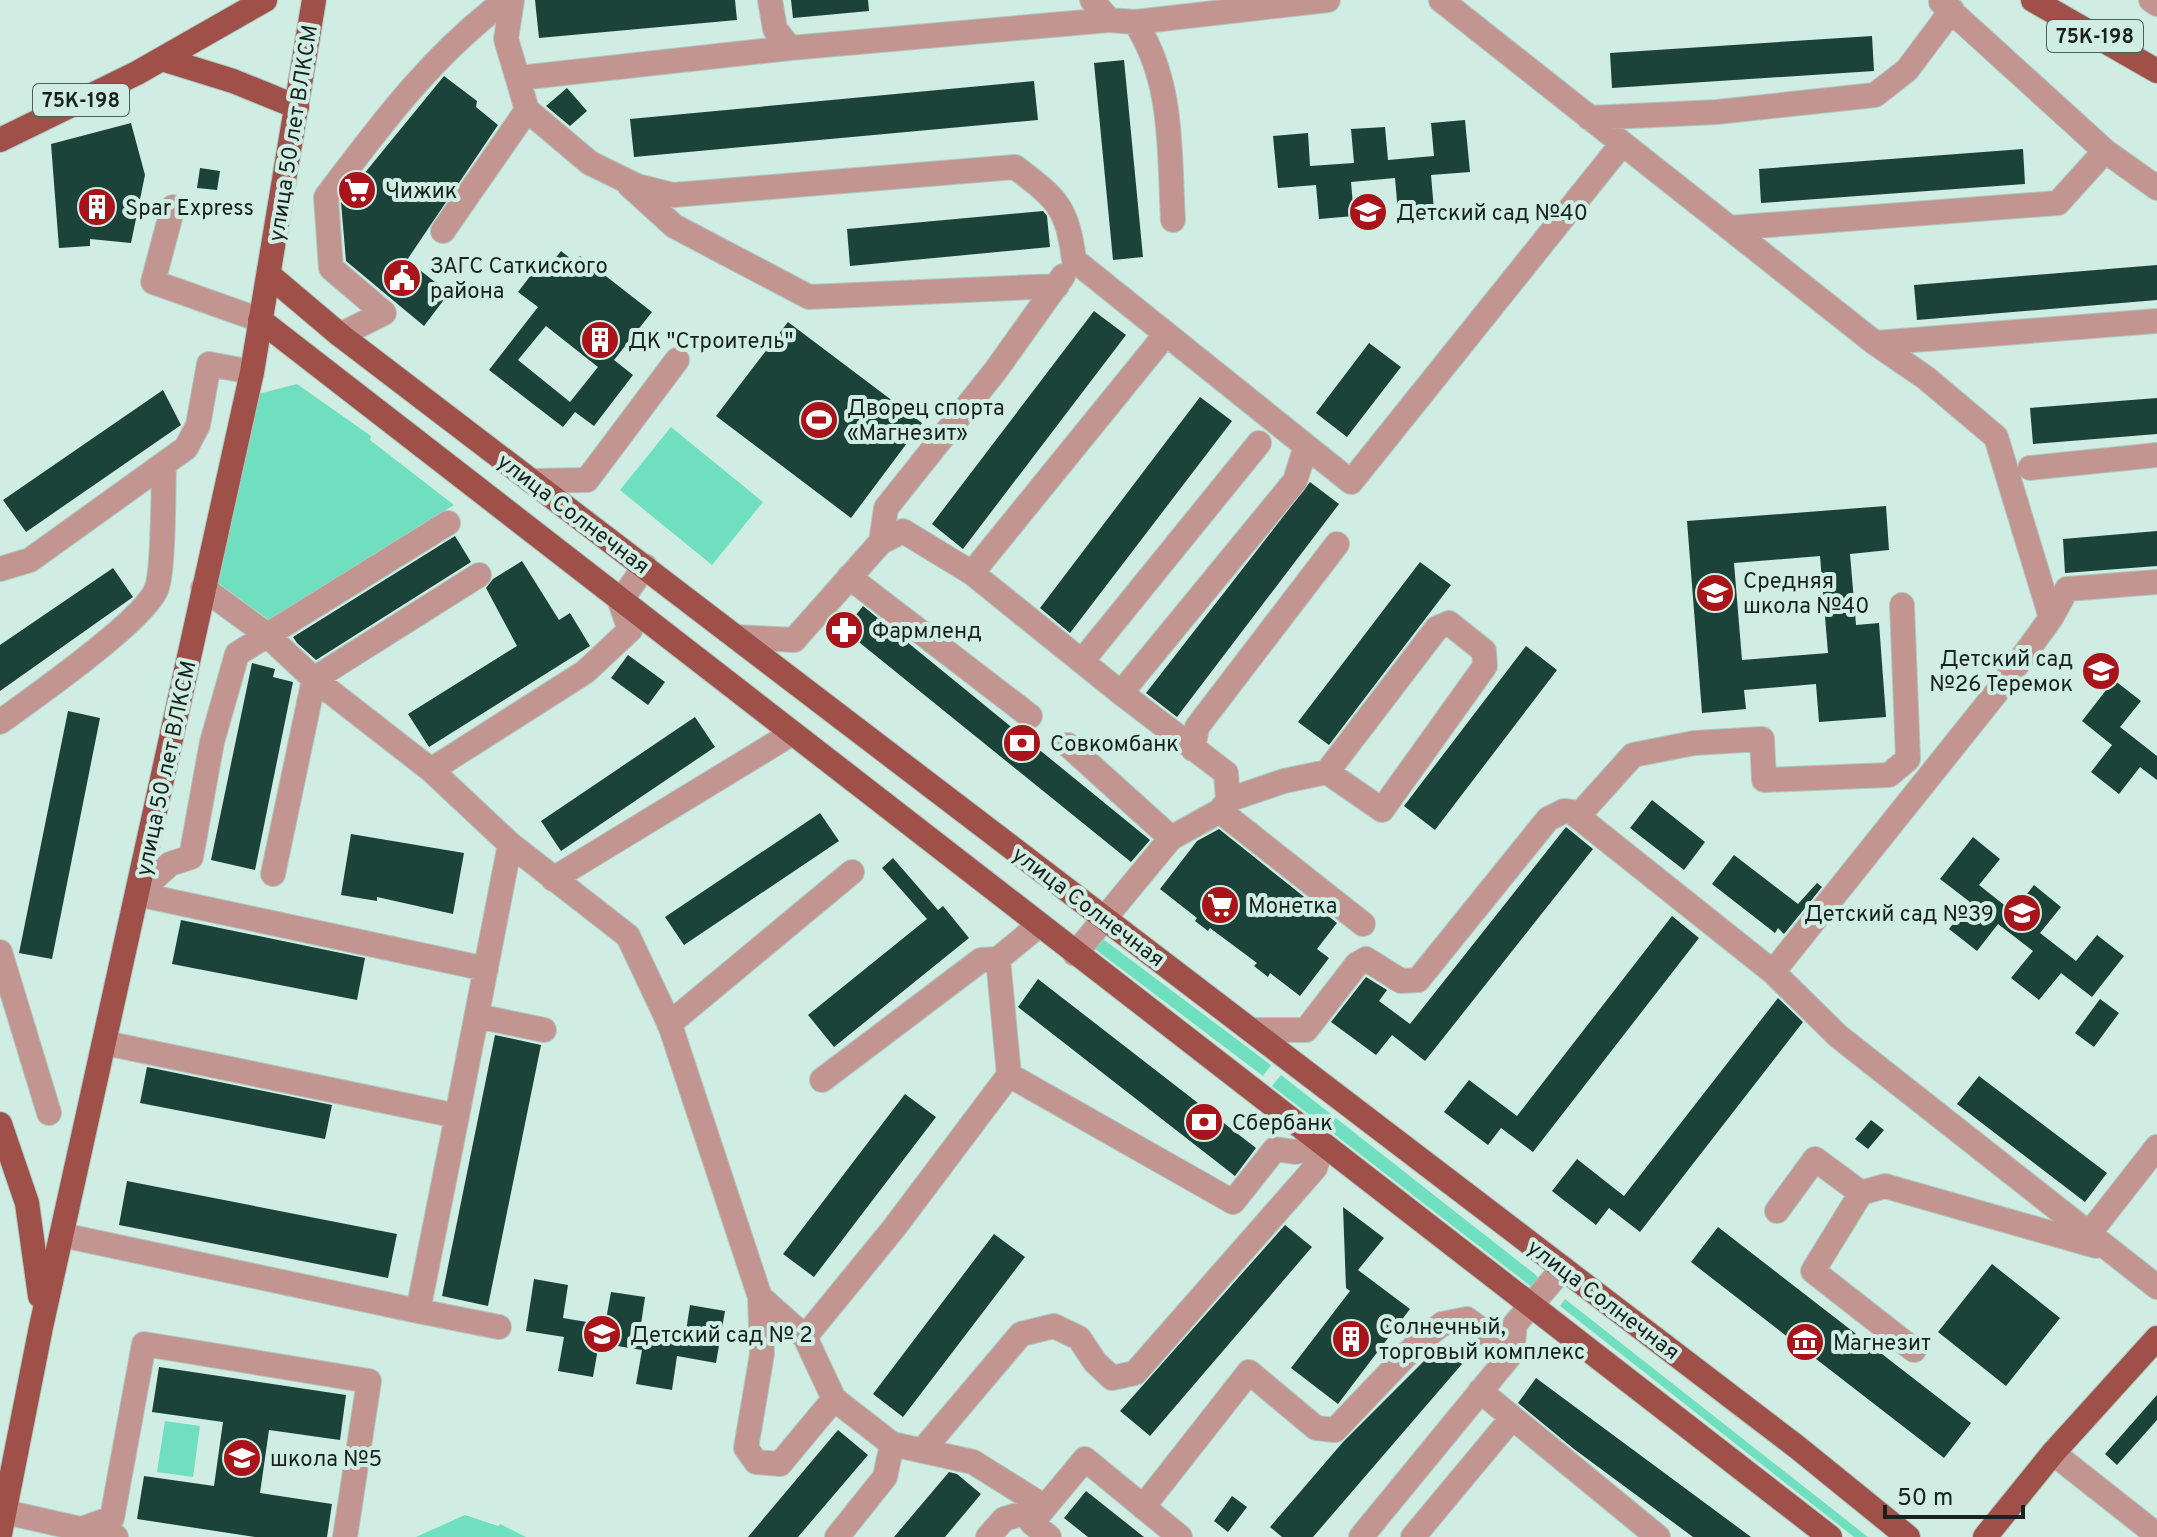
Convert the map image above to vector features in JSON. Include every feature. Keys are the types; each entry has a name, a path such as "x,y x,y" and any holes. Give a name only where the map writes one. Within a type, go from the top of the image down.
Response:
{"main road":[{"name":"75К-198","path":"0,140 162,59 265,0"},
{"name":"улица 50 лет ВЛКСМ","path":"2,1523 41,1327 252,372 314,0"},
{"name":"75К-198","path":"2033,0 2157,71"},
{"path":"162,59 233,81 297,107"},
{"name":"улица Солнечная","path":"269,275 340,335 1797,1447 1908,1537"},
{"name":"улица Солнечная","path":"260,320 1826,1536"},
{"path":"0,1124 27,1203 40,1282 41,1327"},
{"path":"1985,1537 2053,1453 2157,1338"}],"street":[{"path":"509,0 506,39 527,110 590,163 623,179 673,195 1015,167 1048,192 1069,222 1074,260 886,508 881,542"},
{"path":"340,335 384,313 331,268 326,197 402,96 478,21 509,0"},
{"path":"770,0 775,29 790,48"},
{"path":"1092,0 1109,20"},
{"path":"519,78 790,48 1109,20 1135,22 1328,0"},
{"path":"1441,0 1875,343 1926,378 1996,437 2051,618"},
{"path":"2151,0 2157,4"},
{"path":"1589,118 1717,112 1875,95 1907,70 1945,5 2105,151 2157,188"},
{"path":"1135,22 1153,50 1166,92 1173,220"},
{"path":"443,231 527,110"},
{"path":"1074,260 1351,482 1622,144"},
{"path":"1729,228 2058,203 2105,151"},
{"path":"623,179 674,226 809,297 1057,286"},
{"path":"173,207 153,282 260,320"},
{"path":"1875,343 2157,321"},
{"path":"972,573 1166,334"},
{"path":"531,481 587,480 677,360"},
{"path":"0,577 30,560 186,448 198,425 209,364 252,372"},
{"path":"1083,660 1259,443"},
{"path":"1121,693 1295,481 1306,446"},
{"path":"2030,468 2157,455"},
{"path":"0,722 44,692 130,620 156,590 164,466"},
{"path":"137,894 170,864 191,857 225,691 237,654 448,523"},
{"path":"736,637 794,640 881,542 903,531 972,573 1226,773 1224,805"},
{"path":"1193,749 1197,727 1337,544"},
{"path":"0,569 30,560"},
{"path":"431,770 585,672 630,630 620,602 645,566"},
{"path":"273,874 314,679 479,575"},
{"path":"849,577 1030,716"},
{"path":"1773,972 2000,688 2051,618 2067,589 2157,582"},
{"path":"203,588 266,634 314,679 431,770 510,844 628,936 669,1024 760,1297 762,1354 746,1448 756,1462 780,1464 834,1399"},
{"path":"1579,815 1633,755 1694,743 1762,739 1764,780 1889,775 1908,759 1902,605"},
{"path":"1075,954 1171,838 1224,805 1284,781 1327,772 1437,628 1449,623 1484,651 1485,666 1382,810 1327,772"},
{"path":"553,879 791,734"},
{"path":"1068,745 1171,838"},
{"path":"1224,805 1363,924"},
{"path":"1251,1030 1306,1030 1357,964 1366,959 1401,981 1418,980 1548,819 1564,811 1579,815 1773,972 1838,1036 2157,1287"},
{"path":"418,1311 510,844"},
{"path":"669,1024 852,872"},
{"path":"137,894 486,969"},
{"path":"822,1080 981,960 998,959 1038,926"},
{"path":"0,952 49,1113"},
{"path":"805,1337 894,1228 1009,1075 998,959"},
{"path":"477,1016 544,1030"},
{"path":"105,1043 457,1116"},
{"path":"1009,1075 1233,1202 1275,1149 1295,1152 1323,1145"},
{"path":"922,1451 1021,1334 1054,1326 1079,1338 1095,1362 1112,1378 1135,1373 1315,1168 1323,1145"},
{"path":"2088,1235 2157,1147"},
{"path":"1777,1211 1815,1159 1861,1193"},
{"path":"1914,1350 1813,1271 1861,1193 1885,1186 2110,1250"},
{"path":"62,1235 499,1327"},
{"path":"1361,1537 1512,1353 1515,1324 1563,1268"},
{"path":"760,1297 805,1337 834,1399 892,1444 973,1462 1045,1507"},
{"path":"1143,1507 1249,1372 1316,1428 1335,1430 1416,1345 1442,1324 1467,1319 1512,1353"},
{"path":"79,1530 112,1518 144,1344 369,1381 345,1537"},
{"path":"1480,1391 1658,1537"},
{"path":"1413,1537 1512,1418"},
{"path":"837,1537 885,1477 892,1444"},
{"path":"2053,1453 2157,1535"},
{"path":"1049,1537 1032,1523 1085,1459 1180,1537"},
{"path":"988,1537 1004,1519 1045,1507"},
{"path":"2,1523 79,1530 116,1537"}],"green space":[{"path":"297,384 371,436 370,440 454,505 269,620 217,582 254,395"},
{"path":"671,427 763,502 712,565 620,490"},
{"path":"1099,936 1271,1065 1263,1076 1091,946"},
{"path":"1281,1075 1540,1280 1533,1288 1272,1086"},
{"path":"1565,1299 1868,1537 1854,1537 1560,1306"},
{"path":"165,1421 200,1426 193,1477 157,1472"},
{"path":"465,1515 498,1526 500,1524 526,1537 416,1537"}],"building":[{"path":"535,0 735,0 737,20 539,38"},
{"path":"791,0 868,0 869,11 793,18"},
{"path":"1872,36 1874,71 1612,88 1610,53"},
{"path":"1124,60 1143,257 1113,260 1094,63"},
{"path":"444,76 477,101 476,107 498,125 407,260 449,293 424,326 346,261 341,202"},
{"path":"1034,81 1038,120 634,157 630,119"},
{"path":"567,88 587,111 570,126 546,106"},
{"path":"1465,120 1470,172 1431,175 1434,210 1398,213 1395,178 1351,182 1354,216 1319,219 1316,185 1278,188 1273,136 1308,133 1310,166 1354,163 1351,129 1385,127 1388,160 1434,156 1431,123"},
{"name":"Spar Express","path":"131,123 145,175 131,243 90,239 90,246 59,248 51,144"},
{"path":"2023,149 2025,184 1761,203 1759,169"},
{"path":"200,168 220,171 217,190 197,188"},
{"path":"1043,211 1047,216 1050,247 850,266 847,229"},
{"name":"ДК \"Строитель\"","path":"561,251 575,262 580,256 652,312 614,360 633,375 594,426 575,412 563,427 489,370 538,307 518,292 544,258 551,264","holes":["546,326 598,367 570,402 518,360"]},
{"path":"2157,265 2157,300 1917,320 1914,285"},
{"path":"1094,311 1126,335 963,549 932,524"},
{"name":"Дворец спорта «Магнезит»","path":"788,322 922,423 851,518 716,416"},
{"path":"1369,343 1401,367 1347,437 1316,413"},
{"path":"163,390 181,425 26,532 3,500"},
{"path":"1200,397 1232,421 1070,633 1040,608"},
{"path":"2157,398 2157,434 2033,444 2030,408"},
{"path":"1310,482 1339,504 1177,717 1146,693"},
{"name":"Средняя школа №40","path":"1886,506 1889,550 1850,554 1856,625 1879,623 1886,717 1819,722 1816,684 1744,690 1746,709 1702,713 1687,521","holes":["1820,556 1828,653 1742,660 1734,563"]},
{"path":"2157,531 2157,566 2065,573 2063,539"},
{"path":"455,536 471,562 316,660 293,637"},
{"path":"522,561 559,620 570,613 590,646 429,747 408,714 517,646 486,588 493,579"},
{"path":"1420,562 1451,585 1329,745 1298,722"},
{"path":"113,568 133,597 0,691 0,645"},
{"path":"863,606 1150,840 1131,862 844,630"},
{"path":"1526,646 1557,670 1435,830 1404,806"},
{"path":"628,655 665,682 648,705 611,678"},
{"path":"252,663 275,669 273,677 293,682 255,870 211,860"},
{"path":"2114,680 2141,701 2120,727 2157,756 2157,780 2140,767 2119,794 2091,772 2112,745 2082,721"},
{"path":"68,711 100,718 52,959 19,953"},
{"path":"695,717 715,747 561,851 541,821"},
{"path":"1652,800 1705,842 1684,870 1630,828"},
{"path":"820,813 839,841 684,945 665,917"},
{"path":"1566,827 1593,849 1425,1061 1392,1035 1376,1055 1331,1022 1366,977 1387,990 1379,1001 1410,1024"},
{"path":"1219,829 1337,923 1317,949 1329,958 1300,996 1270,973 1268,977 1254,966 1257,963 1210,928 1208,931 1195,921 1197,918 1160,889 1197,841"},
{"path":"351,834 464,853 453,914 377,897 377,901 341,895"},
{"path":"1973,837 2000,859 1979,885 2013,912 2034,885 2061,907 2040,933 2076,961 2097,935 2124,956 2092,997 2061,973 2039,1000 2011,978 2033,951 1998,924 1977,951 1949,929 1970,902 1940,879"},
{"path":"1734,855 1798,904 1817,883 1822,887 1784,934 1778,928 1775,933 1712,884"},
{"path":"893,858 938,910 943,906 969,938 834,1047 808,1015 927,919 882,868"},
{"path":"1672,916 1699,938 1533,1152 1501,1128 1488,1145 1444,1112 1469,1080 1517,1116"},
{"path":"181,920 365,958 357,1000 172,964"},
{"path":"1038,979 1256,1148 1235,1176 1018,1007"},
{"path":"1778,998 1803,1022 1640,1232 1609,1208 1596,1225 1552,1191 1577,1159 1624,1196"},
{"path":"2100,999 2119,1013 2094,1047 2075,1033"},
{"path":"495,1035 541,1045 488,1306 442,1296"},
{"path":"147,1067 332,1105 325,1139 140,1103"},
{"path":"1979,1076 2107,1173 2085,1202 1957,1104"},
{"path":"905,1094 936,1117 814,1277 783,1254"},
{"path":"1871,1120 1884,1130 1868,1149 1855,1139"},
{"path":"127,1181 397,1234 388,1278 119,1225"},
{"name":"Солнечный, торговый комплекс","path":"1343,1207 1384,1238 1358,1270 1410,1309 1338,1404 1291,1368 1350,1291 1346,1288"},
{"path":"1285,1225 1312,1247 1150,1436 1120,1411"},
{"path":"1718,1227 1971,1423 1944,1458 1691,1262"},
{"path":"994,1234 1025,1257 903,1417 873,1394"},
{"path":"1992,1264 2060,1318 2006,1386 1938,1332"},
{"name":"Детский сад № 2","path":"534,1279 568,1285 563,1318 605,1325 611,1292 645,1297 640,1331 685,1338 690,1305 725,1311 716,1363 677,1356 672,1390 636,1384 642,1350 599,1343 593,1377 558,1371 564,1337 526,1331"},
{"path":"1440,1345 1462,1364 1313,1537 1282,1537 1270,1527 1343,1442"},
{"name":"школа №5","path":"159,1367 346,1395 340,1440 269,1430 260,1493 332,1504 327,1537 255,1537 137,1519 144,1476 214,1486 223,1422 152,1412"},
{"path":"1536,1378 1751,1537 1693,1537 1574,1449 1518,1403"},
{"path":"2157,1395 2157,1420 2117,1465 2105,1454"},
{"path":"838,1430 868,1455 798,1537 748,1537"},
{"path":"949,1472 957,1474 981,1494 945,1537 894,1537"},
{"path":"1086,1491 1144,1537 1088,1537 1064,1518"},
{"path":"1232,1496 1247,1507 1228,1532 1214,1521"}],"place":[{"name":"Чижик","path":"357,190"},
{"name":"Spar Express","path":"97,207"},
{"name":"Детский сад №40","path":"1368,212"},
{"name":"ЗАГС Саткиского района","path":"402,278"},
{"name":"ДК \"Строитель\"","path":"600,340"},
{"name":"Дворец спорта «Магнезит»","path":"819,420"},
{"name":"Средняя школа №40","path":"1715,593"},
{"name":"Фармленд","path":"844,630"},
{"name":"Детский сад №26 Теремок","path":"2101,671"},
{"name":"Совкомбанк","path":"1022,743"},
{"name":"Монетка","path":"1220,905"},
{"name":"Детский сад №39","path":"2022,913"},
{"name":"Сбербанк","path":"1204,1122"},
{"name":"Детский сад № 2","path":"602,1334"},
{"name":"Солнечный, торговый комплекс","path":"1351,1339"},
{"name":"Магнезит","path":"1805,1342"},
{"name":"школа №5","path":"242,1458"}]}
